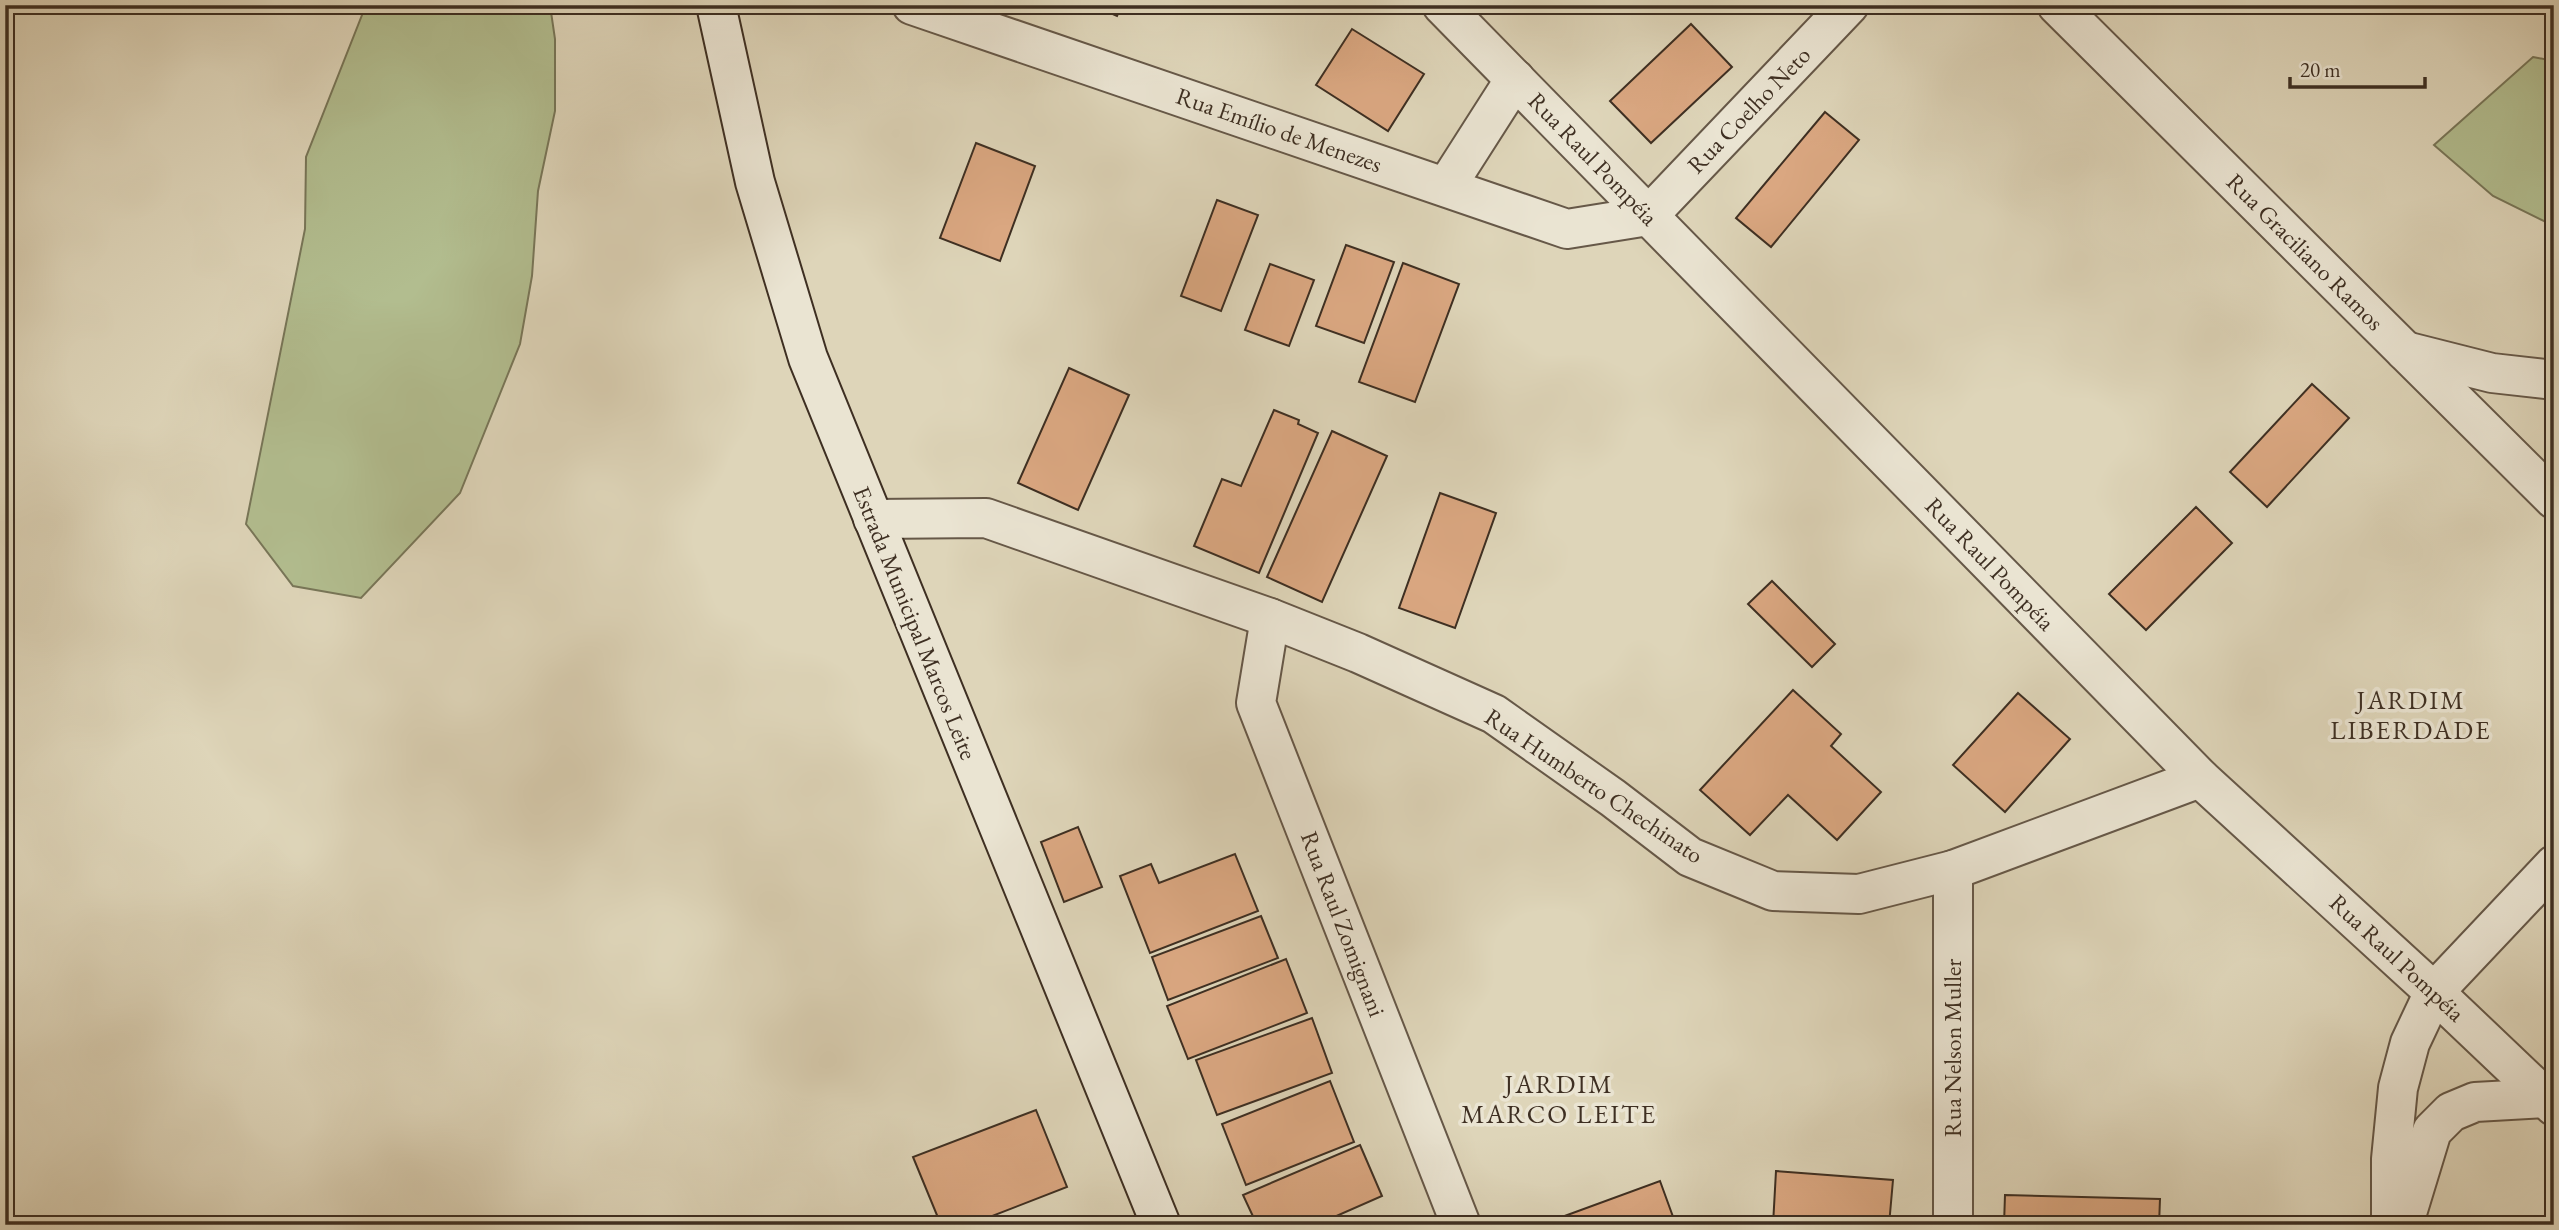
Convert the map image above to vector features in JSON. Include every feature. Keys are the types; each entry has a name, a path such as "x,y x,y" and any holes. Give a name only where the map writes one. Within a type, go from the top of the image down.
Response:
{"street":[{"name":"Estrada Municipal Marcos Leite","path":"716,5 755,182 804,346 1161,1225"},
{"name":"Rua Emílio de Menezes","path":"912,5 1567,229 1648,216"},
{"name":"Rua Raul Pompéia","path":"1442,5 2200,778 2550,1102"},
{"name":"Rua Coelho Neto","path":"1648,216 1850,5"},
{"name":"Rua Graciliano Ramos","path":"2057,5 2554,499"},
{"path":"1446,187 1515,79"},
{"path":"2404,350 2492,373 2554,380"},
{"name":"Rua Humberto Chechinato","path":"873,519 986,518 1269,618 1358,653 1494,713 1690,857 1773,891 1859,894 1953,870 2200,778"},
{"name":"Rua Raul Zomignani","path":"1269,618 1256,703 1461,1225"},
{"path":"2391,1225 2391,1159 2398,1088 2410,1043 2434,992 2554,865"},
{"name":"Rua Nelson Muller","path":"1953,870 1953,1225"},
{"path":"2403,1225 2432,1130 2451,1112 2475,1102 2550,1102"}],"green space":[{"path":"366,5 550,5 555,39 555,111 538,191 532,276 520,344 460,493 361,598 293,586 246,524 305,229 306,157"},
{"path":"2533,57 2554,61 2554,226 2493,196 2434,145"}],"building":[{"path":"1092,5 1122,5 1117,16"},
{"path":"1691,24 1732,67 1651,143 1610,101"},
{"path":"1352,29 1424,74 1388,131 1316,85"},
{"path":"1825,112 1859,140 1771,247 1736,218"},
{"path":"976,143 1035,166 1000,261 940,238"},
{"path":"1217,200 1258,215 1221,311 1181,296"},
{"path":"1346,245 1394,262 1364,343 1316,326"},
{"path":"1403,263 1459,284 1415,402 1359,382"},
{"path":"1270,264 1314,280 1289,346 1245,330"},
{"path":"1069,368 1129,395 1078,510 1018,483"},
{"path":"2312,384 2349,418 2267,507 2230,472"},
{"path":"1274,410 1299,420 1298,424 1318,433 1259,573 1194,546 1222,479 1241,486"},
{"path":"1332,431 1387,456 1322,602 1267,577"},
{"path":"1440,493 1496,513 1455,628 1399,608"},
{"path":"2196,507 2232,543 2146,630 2109,594"},
{"path":"1772,581 1835,644 1812,667 1748,604"},
{"path":"1793,690 1841,734 1831,746 1881,792 1837,840 1788,795 1750,835 1700,790"},
{"path":"2018,693 2070,739 2005,812 1953,765"},
{"path":"1078,827 1102,887 1064,902 1041,842"},
{"path":"1235,854 1258,911 1150,953 1120,876 1151,864 1159,883"},
{"path":"1261,916 1278,958 1168,1000 1152,957"},
{"path":"1286,959 1307,1013 1188,1059 1167,1006"},
{"path":"1312,1018 1332,1073 1217,1115 1196,1060"},
{"path":"1330,1081 1354,1142 1246,1185 1222,1124"},
{"path":"1036,1110 1067,1187 969,1225 941,1225 913,1157"},
{"path":"1360,1145 1382,1196 1316,1225 1257,1225 1243,1195"},
{"path":"1776,1171 1893,1180 1889,1225 1773,1225"},
{"path":"1660,1181 1676,1225 1540,1225"},
{"path":"2005,1195 2160,1199 2159,1225 2004,1225"}],"district":[{"name":"JARDIM LIBERDADE","path":"2411,715"},
{"name":"JARDIM MARCO LEITE","path":"1559,1099"}]}
